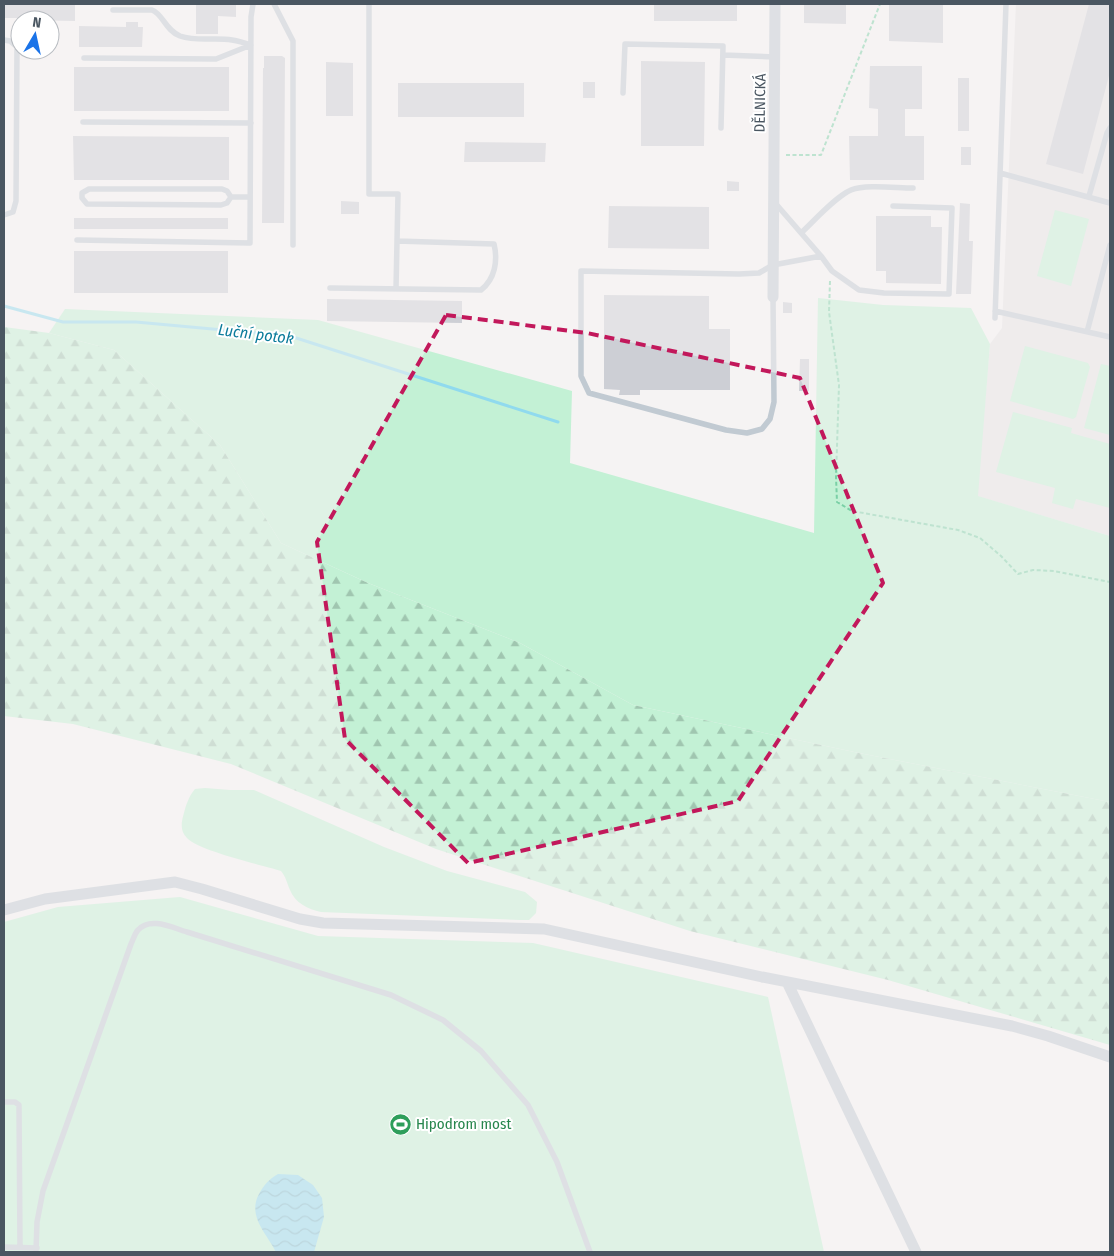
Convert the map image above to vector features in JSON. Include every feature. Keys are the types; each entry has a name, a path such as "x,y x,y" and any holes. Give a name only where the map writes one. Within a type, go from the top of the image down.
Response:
{"street":[{"name":"DĚLNICKÁ","path":"773,297 775,4"},
{"path":"4,910 45,899 175,882 202,888 300,919 323,923 544,929 788,982 1012,1026 1110,1057"},
{"path":"788,982 916,1252"}],"lane":[{"path":"77,240 250,243 253,4"},
{"path":"274,4 292,41 293,245"},
{"path":"369,4 369,194 398,194 396,289"},
{"path":"1006,4 995,314 1110,337"},
{"path":"113,10 152,10 156,12 172,32 194,40 231,40 251,45"},
{"path":"4,40 10,41 17,48 17,57 16,201 13,212 4,215"},
{"path":"623,93 626,44 723,46 721,128"},
{"path":"84,58 216,59 251,45"},
{"path":"723,55 776,56"},
{"path":"83,122 251,123"},
{"path":"1089,196 1110,128"},
{"path":"1000,173 1110,203"},
{"path":"801,233 829,206 851,190 866,188 913,188"},
{"path":"89,189 222,189 228,191 231,197 227,203 221,205 88,204 82,198 82,193 89,189"},
{"path":"231,197 250,197"},
{"path":"774,202 821,256 832,272 859,290 884,293 948,294 952,208 893,206"},
{"path":"330,288 480,290 489,284 494,270 496,255 494,244 397,241"},
{"path":"1087,332 1110,245"},
{"path":"773,297 774,402 770,420 762,429 747,433 726,430 589,393 581,376 581,271 759,273 774,265 821,256"},
{"path":"4,1247 36,1250 37,1222 43,1190 58,1144 88,1066 130,944 138,929 148,923 187,932 391,996 443,1020 481,1051 528,1105 557,1162 590,1252"},
{"path":"4,1102 15,1102 19,1105 20,1247"}],"path":[{"path":"775,154 822,155 880,4"},
{"path":"832,272 829,312 839,385 837,502 852,512 958,530 980,538 1002,556 1018,574 1033,570 1054,571 1110,582"}],"highlighted area":[{"path":"446,315 587,333 800,378 883,583 738,801 468,863 345,739 317,542"}],"shaded area":[{"path":"1016,4 1110,4 1110,536 977,496 990,344 1002,328"}],"green space":[{"path":"1055,210 1089,219 1071,286 1037,276"},
{"path":"818,298 883,305 971,308 990,344 978,496 1110,536 1110,802 859,753 633,705 520,643 368,583 281,543 220,445 114,350 49,333 65,309 318,320 572,391 570,463 814,533"},
{"path":"4,327 49,333 114,350 220,445 281,543 368,583 520,643 633,705 859,753 1110,802 1110,1045 888,980 690,931 436,849 231,764 73,724 4,716"},
{"path":"1025,346 1088,363 1090,367 1076,417 1073,419 1010,401"},
{"path":"1101,364 1110,366 1110,435 1084,428"},
{"path":"1013,412 1072,428 1071,433 1110,444 1110,508 1076,499 1073,509 1052,503 1055,488 996,472"},
{"path":"195,789 254,790 384,847 447,871 525,892 537,902 536,913 529,920 520,920 321,912 311,909 302,905 292,895 281,871 217,853 187,838 183,833 182,827 187,804"},
{"name":"Hipodrom most","path":"180,897 318,936 533,943 768,997 824,1252 4,1252 4,922 58,907"}],"water":[{"path":"278,1174 298,1175 313,1185 322,1198 324,1217 314,1252 276,1252 260,1224 255,1210 256,1202 265,1185"}],"building":[{"path":"4,4 75,4 75,21 60,21 60,10 10,10 10,18 4,18"},
{"path":"196,4 236,4 236,17 218,16 218,34 196,34"},
{"path":"654,4 737,4 737,21 654,21"},
{"path":"804,4 846,4 846,24 804,23"},
{"path":"889,4 943,4 943,43 889,41"},
{"path":"1089,4 1110,4 1110,72 1083,174 1046,164"},
{"path":"126,22 138,22 138,27 143,27 142,47 79,47 79,26 126,27"},
{"path":"264,56 282,56 285,58 284,223 262,223"},
{"path":"641,61 705,62 704,146 641,146"},
{"path":"326,62 353,63 353,116 326,116"},
{"path":"870,66 922,66 922,109 905,109 905,136 924,136 924,180 850,180 849,136 878,136 878,109 869,108"},
{"path":"74,67 229,67 229,111 74,111"},
{"path":"958,78 969,78 969,131 958,131"},
{"path":"583,82 595,82 595,98 583,98"},
{"path":"398,83 524,83 524,117 398,117"},
{"path":"73,136 229,137 229,180 74,180"},
{"path":"465,142 546,143 545,162 464,162"},
{"path":"961,147 971,147 971,165 961,165"},
{"path":"727,181 739,182 739,191 727,191"},
{"path":"341,201 359,202 359,214 341,214"},
{"path":"960,203 970,204 969,241 973,241 971,294 956,294"},
{"path":"609,206 709,207 709,249 608,248"},
{"path":"876,216 931,216 931,227 942,227 941,284 886,283 886,271 876,271"},
{"path":"74,218 228,218 228,229 74,229"},
{"path":"74,251 228,251 228,293 74,293"},
{"path":"604,295 709,296 709,329 730,329 730,390 640,390 640,395 619,395 620,390 604,389"},
{"path":"327,299 462,301 462,323 327,321"},
{"path":"783,302 792,303 792,313 783,313"},
{"path":"800,359 809,359 809,391 799,391"}],"waterway":[{"name":"Luční potok","path":"4,306 63,322 136,322 290,336 558,422"}],"place":[{"name":"Hipodrom most","path":"400,1124"}]}
